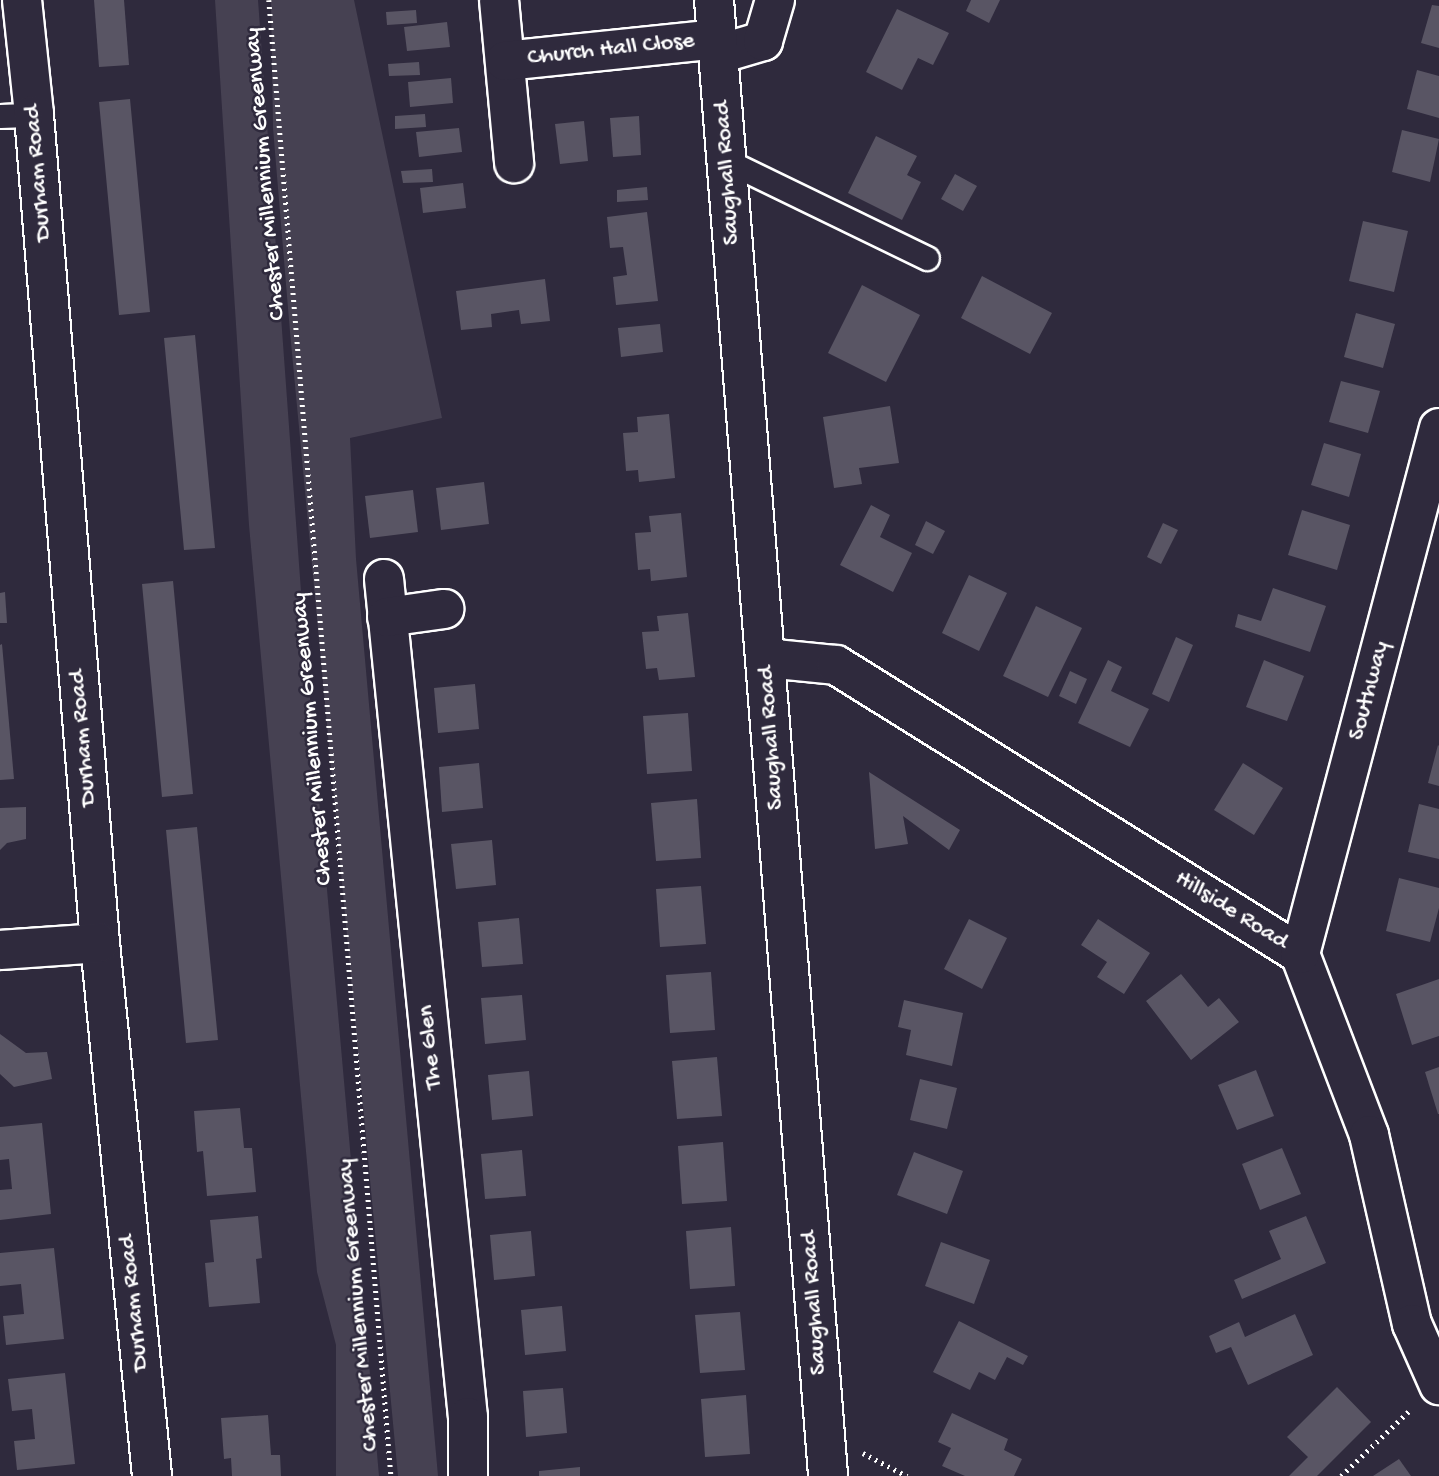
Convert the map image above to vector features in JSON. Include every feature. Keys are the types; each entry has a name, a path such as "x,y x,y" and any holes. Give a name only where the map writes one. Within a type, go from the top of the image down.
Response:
{"street":[{"name":"Durham Road","path":"22,0 17,116 152,1476"},
{"name":"Church Hall Close","path":"499,0 514,163"},
{"name":"Saughall Road","path":"713,0 828,1476"},
{"name":"Church Hall Close","path":"505,61 764,41 775,0"},
{"name":"Southway","path":"1300,954 1439,428"},
{"name":"The Glen","path":"384,579 468,1417 468,1476"},
{"path":"387,617 444,610"},
{"name":"Hillside Road","path":"766,658 836,665 1300,954 1369,1135 1412,1324 1439,1384"},
{"path":"0,950 100,943"}],"lane":[{"path":"727,161 927,257"}],"path":[{"name":"Chester Millennium Greenway","path":"269,0 391,1476"},
{"path":"1341,1476 1439,1384"}],"shaded area":[{"path":"215,0 258,0 303,619 379,1476 336,1476 336,1345 317,1272 249,525"},
{"path":"271,0 354,0 442,418 350,438 356,559 438,1476 398,1476 290,332 273,128"}],"building":[{"path":"94,0 124,0 129,65 99,67"},
{"path":"971,0 1000,0 989,23 966,11"},
{"path":"1432,5 1439,6 1439,48 1421,43"},
{"path":"897,9 949,33 933,65 918,58 902,90 866,72"},
{"path":"416,10 417,23 387,25 386,12"},
{"path":"447,22 450,47 407,51 404,27"},
{"path":"419,62 420,75 389,76 388,64"},
{"path":"1417,70 1439,76 1439,118 1407,109"},
{"path":"451,78 453,103 410,107 408,82"},
{"path":"130,99 150,312 119,315 99,102"},
{"path":"425,114 426,127 395,129 395,116"},
{"path":"639,116 641,155 613,157 610,118"},
{"path":"584,121 588,161 560,164 555,124"},
{"path":"459,128 462,152 419,157 416,132"},
{"path":"1402,130 1439,139 1430,182 1392,172"},
{"path":"876,136 917,156 907,175 921,182 902,220 848,193"},
{"path":"432,169 433,182 403,183 401,171"},
{"path":"955,174 977,186 963,211 941,199"},
{"path":"463,183 466,208 423,213 420,188"},
{"path":"647,187 648,200 617,202 617,190"},
{"path":"647,212 658,301 616,305 613,277 627,275 623,247 610,248 607,217"},
{"path":"1363,221 1408,231 1394,292 1349,281"},
{"path":"982,276 1052,313 1030,354 961,318"},
{"path":"545,279 550,321 521,324 519,310 491,314 492,327 461,330 456,291"},
{"path":"862,285 920,315 886,382 828,353"},
{"path":"1356,313 1395,324 1383,368 1344,357"},
{"path":"660,324 663,352 621,357 618,328"},
{"path":"195,335 215,548 184,550 164,338"},
{"path":"1341,381 1380,391 1368,433 1329,422"},
{"path":"890,406 899,463 859,468 862,484 834,488 823,417"},
{"path":"669,414 675,478 639,482 638,470 626,471 623,433 638,432 637,417"},
{"path":"1324,443 1361,454 1349,497 1311,485"},
{"path":"484,482 489,524 441,530 436,488"},
{"path":"413,490 418,532 370,538 365,496"},
{"path":"871,505 890,515 880,537 912,553 893,592 840,565"},
{"path":"1302,510 1350,525 1337,570 1288,555"},
{"path":"681,513 687,577 651,581 650,569 638,570 635,533 651,532 649,516"},
{"path":"926,521 945,531 933,554 915,545"},
{"path":"1163,523 1178,530 1161,564 1147,557"},
{"path":"969,575 1007,593 979,651 942,633"},
{"path":"173,581 193,794 162,797 142,584"},
{"path":"1273,588 1326,606 1310,652 1235,627 1238,614 1261,621"},
{"path":"5,592 7,623 0,623 0,593"},
{"path":"1036,606 1082,628 1048,697 1003,676"},
{"path":"688,613 695,677 659,680 657,668 646,669 642,632 659,631 657,616"},
{"path":"1176,637 1193,645 1169,702 1152,694"},
{"path":"2,644 14,779 0,780 0,645"},
{"path":"1108,660 1122,667 1111,691 1149,709 1130,747 1078,723"},
{"path":"1264,660 1304,676 1287,721 1246,707"},
{"path":"1070,671 1087,679 1076,704 1059,696"},
{"path":"475,684 479,729 438,733 434,688"},
{"path":"688,713 692,771 647,774 643,716"},
{"path":"1439,746 1439,786 1428,783"},
{"path":"479,763 483,808 442,812 439,767"},
{"path":"1243,763 1283,788 1254,835 1214,810"},
{"path":"869,772 960,830 949,850 903,816 908,844 875,849"},
{"path":"697,799 701,858 656,861 651,803"},
{"path":"1419,804 1439,809 1439,859 1408,852"},
{"path":"26,807 26,839 7,843 0,850 0,808"},
{"path":"197,827 218,1040 186,1043 166,830"},
{"path":"492,840 496,885 456,889 451,844"},
{"path":"1399,878 1439,888 1439,908 1430,942 1386,931"},
{"path":"701,886 706,944 660,947 656,889"},
{"path":"519,918 523,964 482,967 478,922"},
{"path":"969,919 1007,938 982,989 944,969"},
{"path":"1098,919 1150,953 1124,994 1097,977 1107,962 1081,945"},
{"path":"711,972 715,1030 670,1033 666,975"},
{"path":"1181,974 1208,1007 1219,998 1239,1022 1191,1060 1146,1001"},
{"path":"1439,979 1439,1036 1412,1045 1396,994"},
{"path":"522,995 526,1040 485,1044 481,998"},
{"path":"904,1000 963,1013 952,1066 906,1055 911,1030 898,1027"},
{"path":"0,1034 26,1053 47,1052 52,1079 14,1087 0,1074"},
{"path":"717,1057 722,1116 677,1119 672,1061"},
{"path":"1439,1067 1439,1114 1438,1114 1425,1072"},
{"path":"1256,1070 1274,1116 1237,1130 1218,1085"},
{"path":"529,1071 533,1116 492,1120 488,1075"},
{"path":"920,1079 957,1088 947,1129 910,1120"},
{"path":"240,1108 244,1148 252,1148 256,1192 207,1196 203,1151 197,1152 194,1111"},
{"path":"42,1123 51,1214 0,1220 0,1190 12,1189 9,1159 0,1160 0,1127"},
{"path":"723,1142 727,1201 682,1204 678,1146"},
{"path":"1282,1148 1301,1194 1260,1210 1242,1164"},
{"path":"522,1150 526,1196 485,1199 481,1154"},
{"path":"914,1152 963,1171 947,1214 897,1195"},
{"path":"258,1216 262,1258 256,1259 260,1303 209,1307 205,1263 214,1262 210,1220"},
{"path":"1306,1216 1326,1263 1242,1299 1234,1280 1281,1259 1269,1231"},
{"path":"731,1227 735,1286 690,1289 686,1231"},
{"path":"531,1231 535,1276 494,1280 490,1235"},
{"path":"941,1242 990,1260 974,1304 925,1286"},
{"path":"54,1248 64,1339 6,1345 3,1316 24,1314 21,1284 0,1286 0,1253"},
{"path":"562,1306 566,1351 525,1355 521,1310"},
{"path":"740,1312 745,1370 700,1373 695,1315"},
{"path":"1295,1314 1313,1355 1248,1385 1231,1347 1216,1353 1209,1336 1239,1322 1245,1337"},
{"path":"959,1321 1028,1356 1023,1365 1007,1357 995,1380 979,1372 970,1390 933,1372"},
{"path":"65,1373 75,1464 17,1470 14,1441 35,1439 32,1409 12,1411 8,1379"},
{"path":"1337,1387 1371,1422 1317,1476 1289,1476 1308,1457 1287,1437"},
{"path":"563,1388 567,1433 526,1437 523,1391"},
{"path":"746,1395 750,1454 705,1457 701,1399"},
{"path":"952,1413 1008,1439 1004,1450 1022,1459 1014,1476 965,1476 942,1466 951,1448 938,1442"},
{"path":"268,1415 271,1455 280,1455 281,1476 232,1476 231,1458 224,1459 221,1418"},
{"path":"1399,1459 1411,1476 1373,1476"},
{"path":"580,1467 580,1476 539,1476 539,1471"}]}
